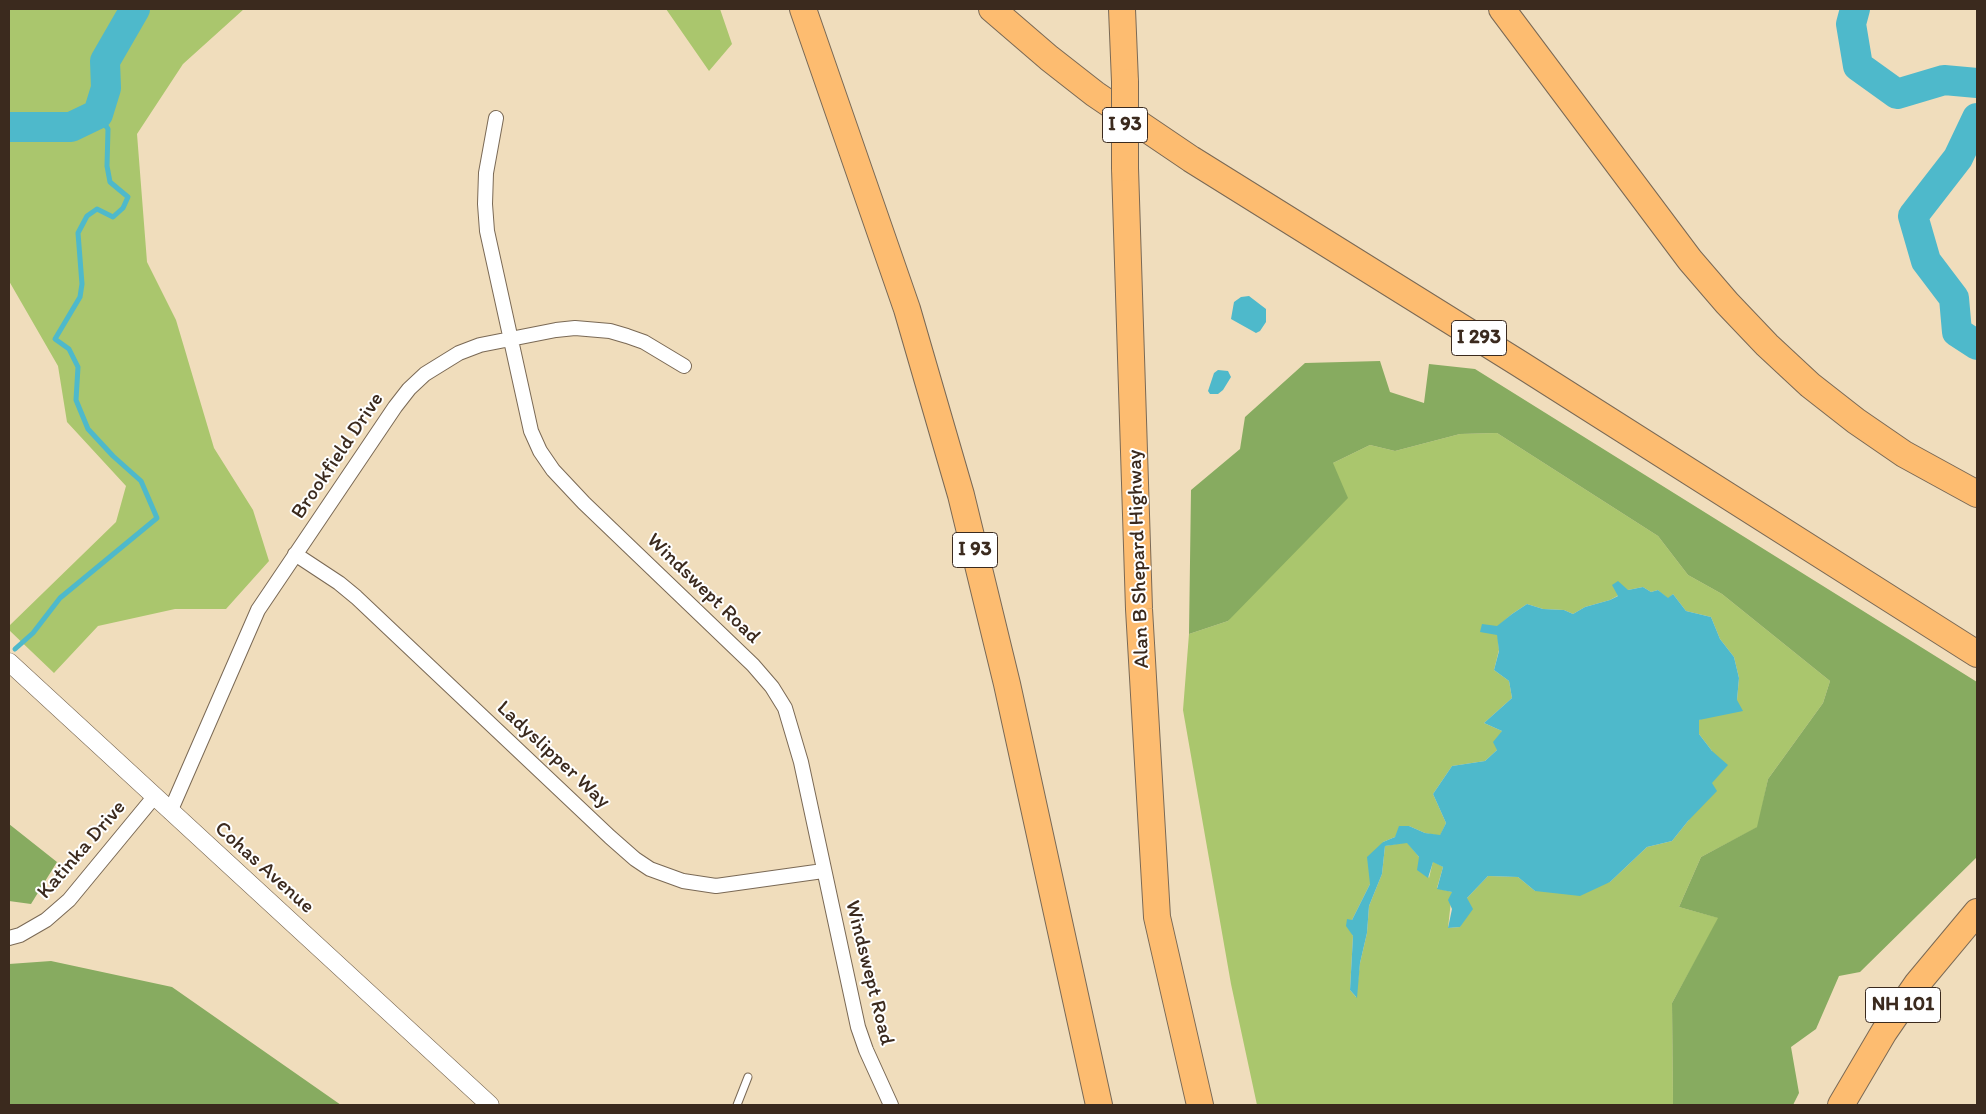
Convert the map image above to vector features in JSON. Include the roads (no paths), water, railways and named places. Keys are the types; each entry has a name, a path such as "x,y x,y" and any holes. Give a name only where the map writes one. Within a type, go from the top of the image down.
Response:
{"highway":[{"name":"I 93","path":"803,9 907,309 961,495 1005,675 1099,1105"},
{"name":"I 293","path":"992,9 1049,58 1095,94 1191,159 1529,369 1977,654"},
{"name":"Alan B Shepard Highway","path":"1122,9 1125,82 1125,168 1139,609 1157,917 1200,1105"},
{"path":"1502,9 1690,260 1767,345 1810,385 1856,420 1904,454 1977,494"},
{"name":"NH 101","path":"1841,1105 1884,1032 1917,984 1977,912"}],"street":[{"name":"Windswept Road","path":"496,118 486,173 484,204 486,231 531,430 540,451 553,470 584,503 753,665 772,688 785,708 799,754 858,1027 866,1050 891,1105"},
{"name":"Brookfield Drive","path":"170,812 248,630 269,592 408,389 440,363 480,345 575,328 610,331 644,342 684,366"},
{"name":"Ladyslipper Way","path":"295,554 339,583 356,597 610,837 650,870 683,881 716,886 824,871"},
{"name":"Cohas Avenue","path":"9,662 490,1105"},
{"name":"Katinka Drive","path":"9,938 46,920 69,900 154,797"}],"lane":[{"path":"737,1105 748,1077"}],"water":[{"path":"1249,296 1266,309 1266,322 1260,331 1256,333 1231,319 1234,302 1241,297"},
{"path":"1218,370 1228,371 1231,377 1223,390 1218,394 1210,394 1208,391 1214,373"},
{"path":"1618,581 1628,590 1643,587 1651,592 1658,590 1668,598 1673,594 1686,611 1711,617 1720,639 1734,657 1739,678 1737,700 1743,711 1699,720 1699,734 1712,751 1728,765 1712,783 1717,791 1672,841 1647,847 1610,882 1580,896 1535,891 1518,877 1488,876 1467,898 1473,909 1460,927 1448,928 1452,909 1448,900 1452,892 1437,889 1443,867 1433,862 1428,878 1417,870 1419,857 1407,843 1385,846 1382,874 1369,906 1367,933 1360,963 1357,998 1350,990 1353,936 1346,926 1347,919 1352,920 1370,884 1367,857 1383,842 1395,837 1399,826 1409,826 1425,833 1440,835 1446,823 1433,794 1452,766 1485,761 1497,750 1493,742 1502,731 1484,723 1512,698 1509,681 1494,670 1499,651 1497,635 1480,632 1482,624 1497,626 1527,604 1543,609 1564,610 1573,614 1585,607 1618,596 1612,585"}],"waterway":[{"path":"9,127 71,127 98,114 106,88 105,61 135,9"},
{"path":"1855,9 1851,24 1858,66 1897,94 1944,80 1977,83"},
{"path":"15,649 33,633 60,598 157,518 141,481 113,456 88,429 76,400 78,367 69,349 55,339 80,297 82,284 78,233 87,216 97,209 113,217 123,208 128,197 110,182 107,166 108,129 98,114"},
{"path":"1977,118 1958,158 1913,216 1926,261 1954,298 1957,332 1977,345"}]}
